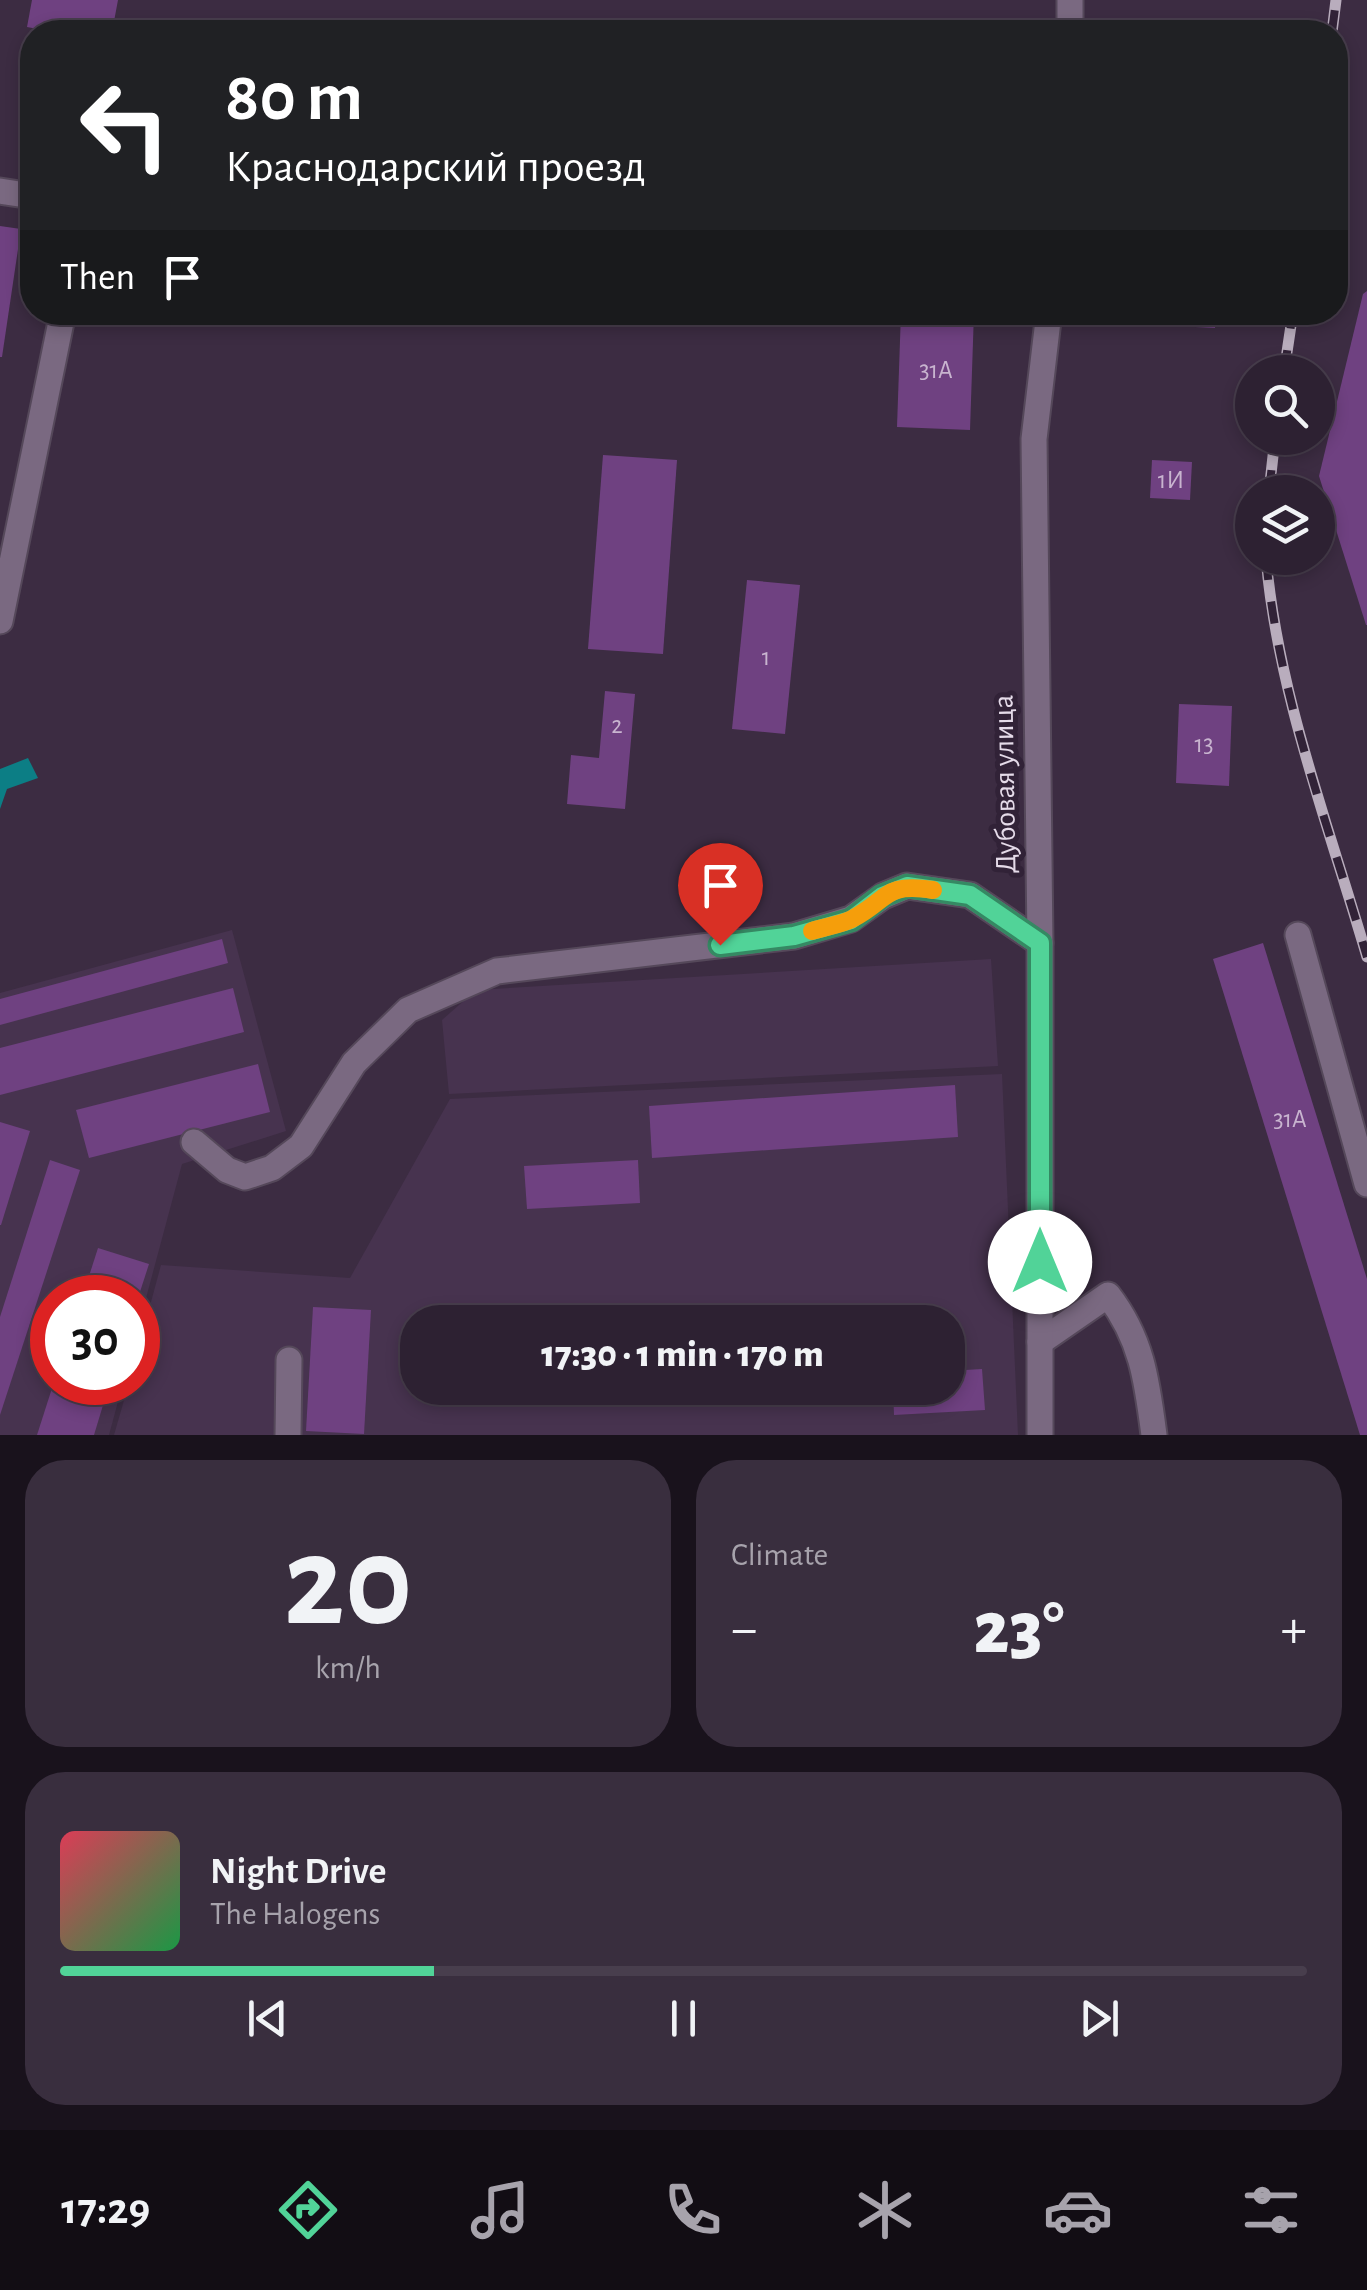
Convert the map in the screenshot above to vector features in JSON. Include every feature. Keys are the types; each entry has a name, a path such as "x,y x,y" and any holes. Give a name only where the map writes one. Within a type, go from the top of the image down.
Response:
{"street":[{"path":"0,621 60,325"},
{"name":"Дубовая улица","path":"1040,1435 1034,439 1047,325"},
{"path":"194,1142 227,1170 245,1177 272,1168 301,1146 354,1063 408,1010 496,972 794,936 851,920 882,896 907,886 970,895 1040,943"},
{"path":"1298,935 1367,1184"},
{"path":"1040,1342 1108,1295 1128,1322 1141,1357 1154,1435"},
{"path":"288,1360 288,1435"}],"shaded area":[{"path":"28,758 38,778 7,789 0,809 0,769"},
{"path":"232,930 286,1131 182,1164 152,1275 30,1275 30,1405 117,1405 109,1435 0,1435 0,993"},
{"path":"991,959 998,1066 449,1094 442,1020 476,990"},
{"path":"1002,1074 1018,1435 114,1435 123,1405 160,1405 161,1265 350,1278 450,1099"}],"building":[{"path":"32,0 118,0 114,20 28,20"},
{"path":"0,226 20,229 20,236 0,357"},
{"path":"1367,291 1367,625 1335,527 1335,475 1319,475 1324,455 1335,455 1335,410 1363,294"},
{"path":"901,325 974,325 970,430 897,427"},
{"path":"1176,325 1215,325 1215,328"},
{"path":"603,455 677,460 663,654 588,649"},
{"path":"1152,460 1192,462 1190,500 1150,498"},
{"path":"747,580 800,585 785,734 732,729"},
{"path":"605,691 635,694 625,809 567,804 571,755 599,758"},
{"path":"1179,704 1232,706 1229,786 1176,783"},
{"path":"222,939 228,963 0,1025 0,999"},
{"path":"1263,943 1367,1279 1367,1435 1360,1435 1213,959"},
{"path":"233,988 244,1032 0,1095 0,1048"},
{"path":"258,1064 270,1112 89,1158 76,1110"},
{"path":"955,1085 958,1137 652,1158 649,1106"},
{"path":"0,1122 30,1131 1,1225 0,1225"},
{"path":"50,1160 80,1170 46,1275 30,1275 30,1323 0,1415 0,1317"},
{"path":"638,1160 640,1203 527,1209 524,1166"},
{"path":"98,1248 149,1264 145,1275 89,1275"},
{"path":"313,1307 371,1310 364,1434 306,1431"},
{"path":"982,1369 985,1410 894,1415 894,1405 965,1405 965,1370"},
{"path":"47,1405 103,1405 94,1435 37,1435"}],"railway":[{"path":"1334,20 1336,0"},
{"path":"1287,355 1291,325"},
{"path":"1271,475 1273,455"},
{"path":"1268,575 1293,710 1367,957"}],"slow traffic":[{"path":"812,931 851,920 882,896 907,886 933,890"}],"route":[{"path":"720,945 794,936 851,920 882,896 907,886 970,895 1040,943 1040,1262"}]}
